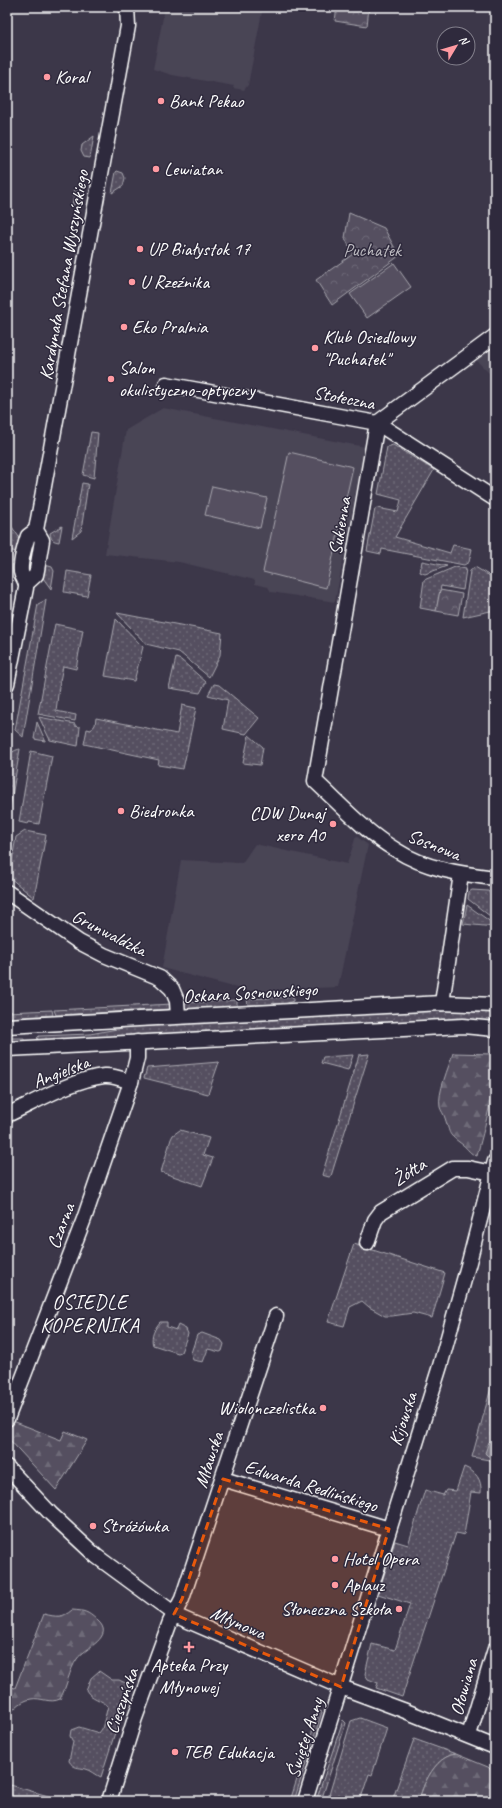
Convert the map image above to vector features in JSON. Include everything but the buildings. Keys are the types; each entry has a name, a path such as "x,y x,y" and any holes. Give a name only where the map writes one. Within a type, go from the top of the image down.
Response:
{"street":[{"name":"Kardynała Stefana Wyszyńskiego","path":"7,684 26,584 21,572 25,546 28,536 36,530 128,26 127,7"},
{"name":"Kardynała Stefana Wyszyńskiego","path":"128,26 138,7"},
{"path":"377,423 495,336"},
{"name":"Stołeczna","path":"166,384 377,423 495,499"},
{"name":"Sukienna","path":"315,781 377,423"},
{"name":"Sosnowa","path":"315,781 376,837 397,851 427,865 461,874 442,1003"},
{"path":"461,874 495,878"},
{"name":"Grunwaldzka","path":"7,892 79,942 160,978 172,989 177,1001 178,1016"},
{"name":"Oskara Sosnowskiego","path":"7,1026 442,1003 495,1005"},
{"path":"39,1025 33,1028 30,1035 31,1042 39,1048"},
{"path":"7,1049 463,1026 495,1029"},
{"name":"Czarna","path":"7,1419 84,1219 131,1082 137,1058 137,1042"},
{"name":"Angielska","path":"7,1115 86,1081 105,1076 119,1077 131,1082"},
{"name":"Żółta","path":"367,1242 375,1220 381,1212 445,1172 460,1167 493,1167"},
{"name":"Kijowska","path":"341,1688 440,1366 469,1262 493,1167"},
{"name":"Mławska","path":"174,1614 182,1600 276,1316"},
{"name":"Młynowa","path":"7,1467 51,1514 96,1556 174,1614 202,1628 341,1688 469,1735 495,1747"},
{"name":"Edwarda Redlińskiego","path":"223,1479 389,1529"},
{"name":"Cieszyńska","path":"109,1801 138,1711 174,1614"},
{"name":"Ołowiana","path":"469,1735 495,1650"},
{"name":"Świętej Anny","path":"305,1801 341,1688"}],"highlighted area":[{"path":"223,1479 389,1529 341,1687 174,1614 182,1599"}],"shaded area":[{"path":"165,7 263,7 248,85 244,90 233,88 234,86 172,75 153,69"},
{"path":"495,345 495,379 476,360"},
{"path":"163,408 365,447 335,602 271,592 268,587 255,584 255,580 179,562 105,554 126,430"},
{"path":"356,836 368,845 338,987 248,991 162,968 181,860 242,863 255,844 347,864"},
{"path":"495,1441 495,1456 488,1456 485,1453 489,1442"}],"green space":[{"path":"337,7 369,7 367,26 335,21"},
{"path":"94,136 90,158 84,157 81,151 82,145"},
{"path":"116,172 123,173 125,178 123,186 112,193"},
{"path":"75,187 83,199 72,206"},
{"name":"Puchatek","path":"349,213 384,228 399,256 332,305 316,280 353,254 345,238"},
{"path":"394,263 411,287 367,318 350,294"},
{"path":"91,432 98,433 94,478 83,475"},
{"path":"393,445 434,470 395,537 450,553 453,545 472,549 469,562 464,565 382,549 381,554 367,551 375,509 377,508 398,512 401,500 378,494 387,447"},
{"path":"289,452 353,467 326,588 263,572"},
{"path":"82,483 88,484 81,531 72,538"},
{"path":"212,486 267,498 260,528 205,515"},
{"path":"62,526 59,542 54,541 50,533"},
{"path":"12,527 19,537 17,552 8,550"},
{"path":"422,561 447,566 425,574 420,572"},
{"path":"45,565 52,567 54,571 51,589 43,578"},
{"path":"455,567 466,569 463,590 441,586 436,611 420,608 424,580"},
{"path":"475,567 495,579 495,610 463,617 470,571"},
{"path":"67,571 91,575 87,596 64,592"},
{"path":"440,590 462,594 458,615 436,611"},
{"path":"46,600 23,737 15,730 38,604"},
{"path":"117,613 222,633 220,655 209,677 179,652 146,644"},
{"path":"116,619 143,647 134,681 105,676"},
{"path":"55,624 83,630 76,669 63,666 56,711 76,715 75,721 38,714"},
{"path":"176,658 181,660 206,682 200,693 169,688"},
{"path":"214,684 219,685 259,718 246,734 223,729 228,700 208,695"},
{"path":"182,705 196,708 183,769 158,765 159,760 84,744 87,729 91,730 95,725 96,718 177,734"},
{"path":"39,717 75,724 75,726 80,727 78,746 50,740"},
{"path":"37,722 45,740 45,741 34,739"},
{"path":"249,735 263,747 260,765 243,763"},
{"path":"20,749 7,826 6,781 8,764 12,753"},
{"path":"31,751 52,756 39,824 19,822"},
{"path":"25,831 46,835 34,898 9,877 16,837"},
{"path":"472,890 488,891 492,896 495,896 495,920 468,899 469,892"},
{"path":"467,905 495,925 495,927 463,924"},
{"path":"293,997 293,1001 285,1004 248,1005 247,999"},
{"path":"237,1000 237,1006 182,1009 181,1003"},
{"path":"172,1004 172,1009 56,1015 54,1010"},
{"path":"52,1010 53,1015 7,1018 7,1012"},
{"path":"434,1010 495,1013 495,1023 464,1020 437,1020 39,1040 37,1038 39,1036 90,1034 128,1027"},
{"path":"7,1038 24,1038 24,1041 7,1042"},
{"path":"453,1053 492,1054 494,1062 495,1074 493,1088 487,1119 477,1156 471,1153 452,1136 440,1107 440,1095"},
{"path":"369,1054 331,1176 329,1177 322,1175 359,1055"},
{"path":"353,1055 348,1070 321,1063 323,1057"},
{"path":"219,1062 208,1094 144,1078 147,1068"},
{"path":"180,1130 209,1138 203,1155 213,1158 202,1186 161,1172 171,1139 173,1135"},
{"path":"354,1244 445,1273 432,1318 413,1313 385,1316 369,1307 362,1301 350,1307 344,1326 328,1322"},
{"path":"160,1322 167,1322 167,1327 176,1330 178,1325 186,1329 188,1334 181,1352 178,1353 153,1345 152,1339 156,1327"},
{"path":"202,1333 221,1340 224,1344 222,1351 220,1352 208,1349 203,1362 193,1360 191,1353 197,1335"},
{"path":"495,1373 495,1461 472,1457"},
{"path":"13,1421 61,1440 65,1431 87,1440 56,1490 7,1437"},
{"path":"464,1467 472,1471 479,1480 481,1493 471,1492 464,1535 456,1533 402,1697 376,1688 378,1683 368,1679 365,1674 372,1644 395,1650 410,1604 378,1594 395,1541 408,1545 425,1490 443,1495 446,1490 456,1491"},
{"path":"72,1610 86,1612 97,1620 102,1626 103,1632 101,1637 77,1659 60,1699 53,1701 35,1699 27,1700 17,1706 7,1719 7,1686 15,1688 44,1614 59,1616"},
{"path":"99,1671 112,1680 119,1680 130,1685 101,1777 88,1770 74,1767 69,1761 73,1742 70,1736 71,1730 79,1727 99,1733 102,1729 108,1706 88,1693 86,1690 91,1678"},
{"path":"320,1711 322,1712 294,1801 290,1801 318,1714"},
{"path":"360,1718 387,1728 372,1775 369,1774 360,1801 338,1801 331,1799 329,1795 351,1721"},
{"path":"343,1720 346,1723 321,1801 319,1801 317,1798"},
{"path":"414,1739 456,1754 446,1757 438,1763 426,1781 420,1796 416,1801 392,1801"},
{"path":"456,1754 488,1767 495,1774 495,1801 416,1801 420,1796 426,1781 438,1763 446,1757"},
{"path":"7,1784 62,1800 62,1801 7,1800"}],"place":[{"name":"Koral","path":"47,77"},
{"name":"Bank Pekao","path":"161,101"},
{"name":"Lewiatan","path":"156,169"},
{"name":"UP Białystok 17","path":"140,249"},
{"name":"U Rzeźnika","path":"132,282"},
{"name":"Eko Pralnia","path":"124,327"},
{"name":"Klub Osiedlowy \"Puchatek\"","path":"315,348"},
{"name":"Salon okulistyczno-optyczny","path":"111,379"},
{"name":"Biedronka","path":"121,811"},
{"name":"CDW Dunaj xero A0","path":"333,824"},
{"name":"Wiolonczelistka","path":"323,1408"},
{"name":"Stróżówka","path":"93,1526"},
{"name":"Hotel Opera","path":"335,1559"},
{"name":"Aplauz","path":"335,1585"},
{"name":"Słoneczna Szkoła","path":"399,1609"},
{"name":"Apteka Przy Młynowej","path":"189,1647"},
{"name":"TEB Edukacja","path":"175,1752"}],"district":[{"name":"OSIEDLE KOPERNIKA","path":"90,1314"}]}
